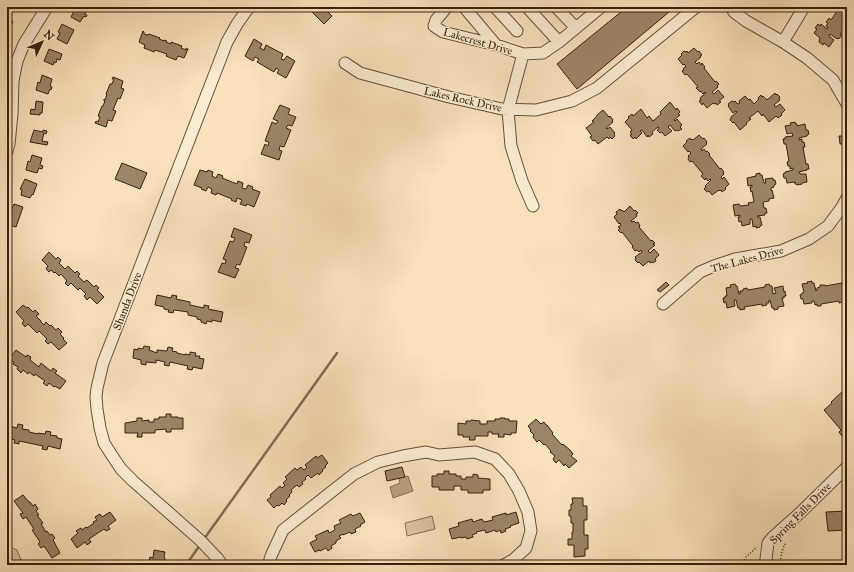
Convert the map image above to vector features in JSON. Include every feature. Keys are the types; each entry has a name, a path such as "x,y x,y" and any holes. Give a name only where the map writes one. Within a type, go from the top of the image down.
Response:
{"street":[{"path":"7,151 12,114 12,60 47,7"},
{"name":"Shanda Drive","path":"222,565 201,541 120,469 104,443 98,417 96,397 103,363 227,42 249,7"},
{"name":"Lakecrest Drive","path":"447,7 436,20 434,26 443,32 496,45 523,54 543,53 560,42 576,28 588,11 601,7"},
{"path":"464,7 496,45"},
{"path":"495,7 516,31"},
{"path":"527,7 560,42"},
{"path":"556,7 576,28"},
{"name":"Lakes Rock Drive","path":"345,63 360,73 448,97 502,110 536,110 572,101 597,88 696,7"},
{"path":"731,7 734,12 746,21 808,58 833,80 842,93 847,104"},
{"path":"783,42 804,7"},
{"name":"Lakecrest Drive","path":"523,54 508,110 511,146 522,181 533,206"},
{"name":"The Lakes Drive","path":"663,304 705,270 736,259 781,251 809,239 828,226 847,198"},
{"path":"267,564 283,530 354,474 378,462 414,454 426,452 439,455 475,452 495,459 509,474 519,491 528,512 531,531 526,548 513,560 504,565"},
{"name":"Spring Falls Drive","path":"767,565 766,559 768,543 772,537 802,512 847,467"}],"path":[{"path":"781,565 781,552 786,542"},
{"path":"741,565 746,557 757,548"}],"shaded area":[{"path":"408,476 413,491 393,498 390,487 400,483 399,478"},
{"path":"432,516 435,529 407,536 405,523"},
{"path":"7,546 17,550 23,565 7,565"}],"building":[{"path":"76,7 84,7 87,9 85,14 87,15 86,17 84,16 80,22 71,17"},
{"path":"307,7 328,7 329,9 327,11 332,16 324,24"},
{"path":"351,7 361,7 356,12"},
{"path":"627,7 675,7 577,89 557,64"},
{"path":"840,7 847,7 847,25 840,34 842,35 839,39 830,34 829,36 834,40 829,47 824,43 823,45 819,42 820,38 814,33 817,29 815,28 818,24 820,26 821,24 827,29 828,27 826,26 828,23 826,22 829,18 831,20"},
{"path":"7,17 13,22 7,32"},
{"path":"62,24 74,30 67,44 57,39 60,33 58,32"},
{"path":"143,31 144,34 149,34 171,44 171,42 182,46 181,48 186,50 186,48 188,49 184,58 178,56 176,60 166,56 167,54 155,50 154,52 144,48 145,45 139,42"},
{"path":"254,39 262,44 260,48 264,50 266,45 283,54 281,59 284,60 287,56 295,61 286,78 277,73 279,70 276,68 274,72 257,62 259,59 255,57 253,61 245,56"},
{"path":"694,48 702,55 695,62 697,64 699,62 701,65 702,63 715,82 716,81 719,84 717,86 718,87 712,92 714,94 718,90 724,97 717,105 716,103 713,103 707,108 703,103 702,105 699,101 701,100 700,98 706,93 705,92 703,94 701,91 700,92 696,88 698,87 687,74 685,75 682,71 686,66 684,64 683,65 678,59 684,51 687,51 688,53"},
{"path":"49,49 62,54 60,60 57,59 56,63 54,62 53,65 44,61"},
{"path":"42,75 52,79 50,86 52,87 48,94 36,90"},
{"path":"113,77 123,81 121,88 124,89 113,110 116,111 112,121 108,120 106,127 95,123 96,121 98,122 100,117 98,116 105,101 104,99 105,100 110,84 112,84 114,79 112,79"},
{"path":"775,93 780,97 780,100 774,105 776,107 780,104 785,110 778,118 776,116 769,122 763,114 762,116 758,111 749,118 751,119 740,130 734,122 733,123 730,120 731,117 737,112 736,111 733,113 728,106 728,104 732,101 735,101 738,104 740,103 739,101 745,96 754,104 761,95 767,100"},
{"path":"36,101 43,102 42,113 40,113 40,115 30,114 31,109 35,110"},
{"path":"670,102 676,110 677,108 680,112 678,114 680,115 674,120 675,121 677,119 682,125 680,127 682,129 675,131 670,125 668,127 672,131 665,136 662,132 660,133 657,130 659,129 658,127 649,137 648,135 647,137 642,130 640,131 642,133 636,139 635,137 633,139 630,135 632,134 630,132 632,130 625,122 629,118 628,117 632,114 633,116 641,109 647,118 649,116 653,121 661,114 660,112"},
{"path":"280,105 290,109 288,114 296,117 292,126 288,125 286,128 291,130 284,147 280,146 279,150 282,151 279,160 261,154 265,144 268,146 269,142 265,141 272,122 276,124 278,121 273,119"},
{"path":"603,110 613,120 613,122 606,128 607,129 610,127 615,133 615,136 612,139 607,137 598,144 590,137 592,136 586,128 594,122 592,121"},
{"path":"795,122 797,126 805,124 806,130 808,130 809,134 799,138 799,140 802,139 802,142 804,142 805,147 803,147 806,164 808,164 809,169 799,172 800,174 806,174 807,182 797,185 795,182 787,183 783,174 793,170 793,168 790,169 790,166 788,166 787,162 789,161 786,144 784,144 783,139 785,139 785,137 793,136 792,133 787,134 785,126 791,125 790,123"},
{"path":"34,130 43,132 43,130 47,131 46,134 44,133 42,141 48,142 47,145 30,142"},
{"path":"699,135 707,142 707,144 701,149 702,151 704,149 710,154 709,155 724,172 721,177 722,179 724,177 729,184 722,192 719,190 712,195 709,191 707,192 704,189 706,187 705,186 711,180 710,179 708,181 706,178 705,180 701,176 703,174 692,161 690,162 688,159 688,156 691,153 689,151 688,152 683,146 690,138 693,140"},
{"path":"839,136 842,136 844,144 840,144"},
{"path":"32,155 42,158 40,165 43,166 42,169 39,168 37,173 26,170 28,161 30,162"},
{"path":"122,163 147,173 140,189 115,179"},
{"path":"200,170 207,172 208,170 213,172 212,176 216,178 218,174 223,176 222,178 237,184 238,181 243,183 242,188 246,189 248,185 253,187 252,189 260,192 254,207 247,204 246,206 240,204 242,200 237,198 236,202 217,193 216,195 211,193 212,189 208,187 206,191 194,185"},
{"path":"760,173 764,183 766,183 765,179 773,178 773,180 775,180 776,184 771,188 774,198 763,202 767,213 765,213 765,215 757,216 760,217 762,225 760,227 753,227 752,219 750,219 750,224 742,226 738,217 740,217 740,215 735,216 733,205 749,205 748,203 754,202 750,187 752,187 752,185 748,186 747,178 756,176 756,174"},
{"path":"25,179 37,184 33,195 32,194 30,198 21,195 22,190 20,189"},
{"path":"14,204 23,207 16,227 7,224 7,214 9,215"},
{"path":"630,206 638,213 636,214 637,216 631,221 636,223 638,222 639,227 651,241 652,240 655,243 653,244 655,245 648,251 650,253 654,249 659,255 653,263 650,263 649,261 643,266 639,262 638,263 635,260 635,257 642,252 641,250 639,252 637,250 635,251 622,232 621,233 618,230 620,228 618,227 621,225 614,217 617,214 616,212 620,209 624,212"},
{"path":"234,228 252,235 249,243 245,242 244,246 247,247 240,265 237,264 235,268 239,269 235,278 218,272 222,263 225,264 226,260 223,259 230,241 233,242 235,238 231,237"},
{"path":"7,236 11,239 7,244"},
{"path":"49,252 56,259 58,257 61,260 59,263 65,269 68,266 75,273 77,271 80,274 78,276 84,282 87,280 94,287 96,285 99,288 97,290 104,297 97,304 90,297 87,300 84,296 86,294 80,288 78,290 71,283 68,286 65,283 67,281 61,274 59,276 51,270 49,272 46,269 48,266 42,260"},
{"path":"812,281 816,291 820,285 825,286 846,281 847,297 843,300 843,302 839,303 839,301 821,304 821,306 817,306 817,304 815,305 814,301 812,301 812,303 804,304 800,295 804,292 802,284"},
{"path":"666,282 669,285 660,292 657,290"},
{"path":"735,284 739,294 740,291 743,291 743,289 747,288 748,290 765,287 765,285 769,284 772,286 773,294 776,293 774,288 783,286 786,296 782,298 784,306 778,307 778,309 774,310 769,300 769,303 766,303 767,305 762,306 762,304 744,307 745,309 740,310 736,300 734,300 735,306 727,308 726,302 724,303 723,298 727,296 726,288"},
{"path":"157,295 171,298 172,295 177,296 176,299 190,302 190,305 204,308 204,305 209,306 208,309 223,312 221,322 212,320 212,322 207,321 206,324 197,319 197,317 188,315 188,312 174,310 173,313 168,312 169,310 164,309 164,307 155,305"},
{"path":"23,305 27,308 28,307 33,312 35,310 39,314 36,316 44,325 46,322 56,330 58,328 62,332 60,334 64,338 63,339 67,343 59,350 51,342 48,344 45,341 47,339 39,331 37,333 28,324 25,327 22,323 24,321 16,312"},
{"path":"144,346 150,347 149,350 157,353 157,350 167,351 168,347 173,348 172,351 185,355 190,355 190,352 196,353 195,356 200,356 199,358 204,359 202,369 193,367 192,370 187,369 188,366 170,362 169,366 164,365 165,362 156,360 156,363 146,362 146,365 141,364 141,360 133,358 134,349 143,349"},
{"path":"16,350 26,357 27,355 31,357 30,360 39,367 41,363 51,371 53,368 57,371 55,373 66,381 60,389 49,383 47,386 43,383 45,381 35,374 34,376 29,372 28,374 23,370 21,373 17,369 18,367 13,364 14,362 9,359"},
{"path":"843,391 847,395 847,443 839,432 841,430 824,410"},
{"path":"166,414 171,414 171,417 183,418 183,429 171,429 171,432 166,432 166,429 155,430 155,433 142,433 142,437 137,437 138,433 125,433 125,423 137,421 137,418 142,418 142,421 149,420 149,422 154,422 154,419 166,417"},
{"path":"495,419 509,419 509,421 517,421 516,433 511,433 511,435 504,434 504,437 498,437 499,434 492,434 492,432 488,432 488,436 475,436 475,440 469,440 470,437 458,435 458,423 466,424 466,421 471,420 480,421 480,424 487,424 487,421 495,421"},
{"path":"536,419 541,424 544,422 553,433 552,434 573,454 571,456 577,461 569,468 565,464 564,466 559,460 556,463 553,459 555,456 550,452 551,451 545,444 544,445 539,440 537,442 533,437 534,435 528,426"},
{"path":"18,424 23,425 22,429 29,430 29,432 45,434 46,431 51,432 50,435 57,436 57,438 62,439 60,449 48,446 47,450 42,449 43,446 19,441 19,444 14,443 15,440 7,438 7,427 10,428 10,426 17,428"},
{"path":"322,455 328,463 322,470 323,471 319,475 318,473 311,478 308,475 302,482 303,484 299,487 297,485 291,490 292,492 284,505 282,503 274,508 267,500 271,497 270,495 280,486 282,488 285,485 283,483 287,479 285,477 295,468 297,470 301,467 304,470 307,467 305,465 316,456 317,458"},
{"path":"402,467 405,477 387,481 385,471"},
{"path":"444,471 449,471 449,474 461,476 461,479 473,477 473,474 478,475 478,478 490,479 490,490 483,490 483,493 468,493 468,490 461,490 461,486 454,486 454,490 439,490 439,487 432,487 432,476 444,474"},
{"path":"23,495 33,506 35,504 38,509 36,511 39,515 37,515 43,523 41,524 46,532 47,531 50,535 52,534 55,538 53,540 60,553 52,558 44,546 41,548 38,544 40,542 32,530 34,529 26,517 23,519 20,514 23,513 14,501"},
{"path":"572,498 583,498 583,506 587,506 587,520 584,520 584,535 588,535 588,549 585,549 585,556 574,557 574,545 568,545 568,539 572,539 573,532 573,523 571,523 571,516 569,516 571,504 573,504"},
{"path":"847,511 847,530 828,531 826,512"},
{"path":"110,512 116,520 108,526 110,529 106,531 104,529 89,539 91,542 87,545 85,542 77,548 71,539 78,533 76,531 81,528 82,530 86,527 87,528 97,520 95,517 100,514 102,517"},
{"path":"516,512 519,523 505,529 506,531 501,533 500,530 496,532 495,530 486,533 485,530 476,532 477,533 472,535 473,537 467,539 466,537 461,537 452,539 449,529 459,526 458,523 472,519 473,522 482,519 484,522 493,520 492,517"},
{"path":"360,513 365,522 355,529 356,532 351,534 350,532 339,536 341,538 331,546 332,548 328,551 326,548 315,552 310,543 317,539 315,536 328,530 329,533 335,530 334,526 341,523 339,520 351,514 353,516"},
{"path":"154,550 165,552 164,564 167,565 148,565 150,557 153,558"}],"waterway":[{"path":"204,539 337,353"},
{"path":"186,565 200,545"}]}
